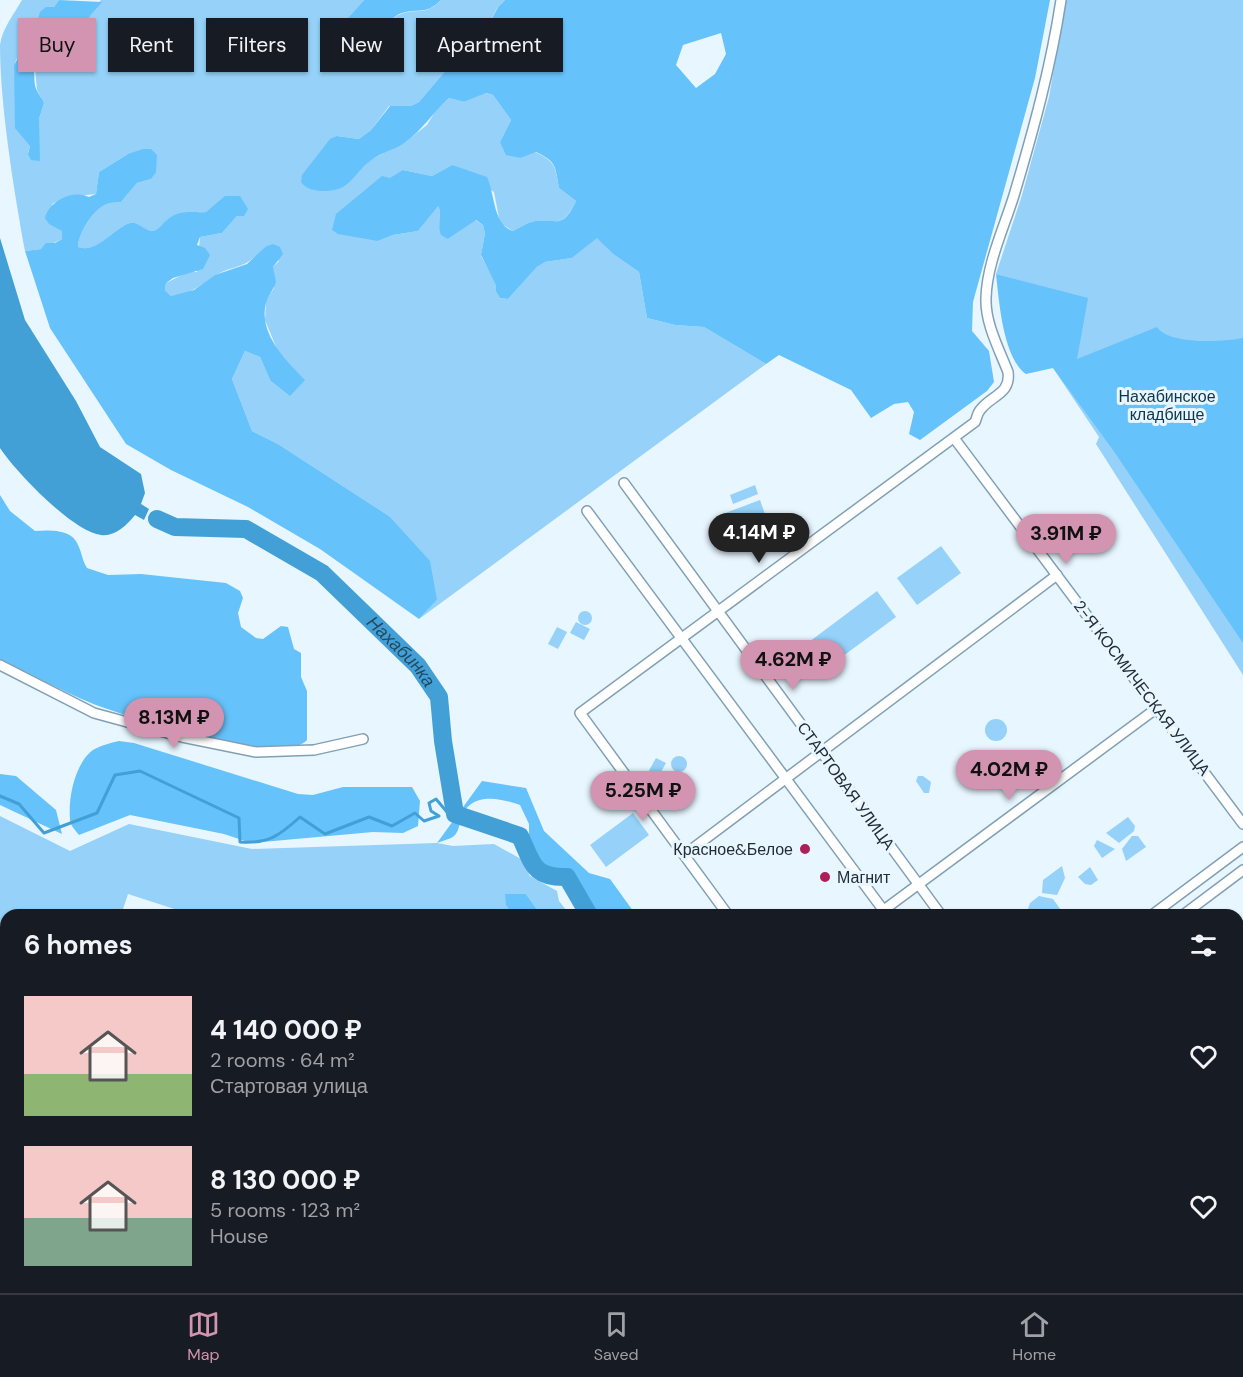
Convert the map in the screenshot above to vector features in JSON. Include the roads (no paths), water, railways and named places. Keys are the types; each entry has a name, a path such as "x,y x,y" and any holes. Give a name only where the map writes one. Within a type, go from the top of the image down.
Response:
{"street":[{"path":"724,909 580,713 975,422 981,408 1008,386 1008,372 989,320 986,299 989,270 1043,99 1060,0"},
{"name":"2-Я КОСМИЧЕСКАЯ УЛИЦА","path":"954,438 1243,824"},
{"name":"СТАРТОВАЯ УЛИЦА","path":"624,483 936,909"},
{"path":"587,511 879,909"},
{"path":"684,855 1057,575"},
{"path":"0,665 94,713 182,737 256,752 314,750 363,739"},
{"path":"887,909 1157,708"},
{"path":"1160,909 1243,847"},
{"path":"1191,909 1243,870"}],"waterway":[{"name":"Нахабинка","path":"157,519 175,527 246,529 322,573 418,666 439,697 443,741 455,814 520,836 536,867 547,875 567,877 586,909"},
{"path":"0,796 19,804 44,833 97,813 115,775 140,771 239,818 240,842 266,840 286,829 300,817 325,834 369,817 392,826 415,813 424,821 439,816 431,811 429,803 436,799 447,812 453,809"}],"place":[{"name":"Красное&Белое","path":"805,849"},
{"name":"Магнит","path":"825,877"}],"park label":[{"name":"Нахабинское кладбище","path":"1167,405"}]}
